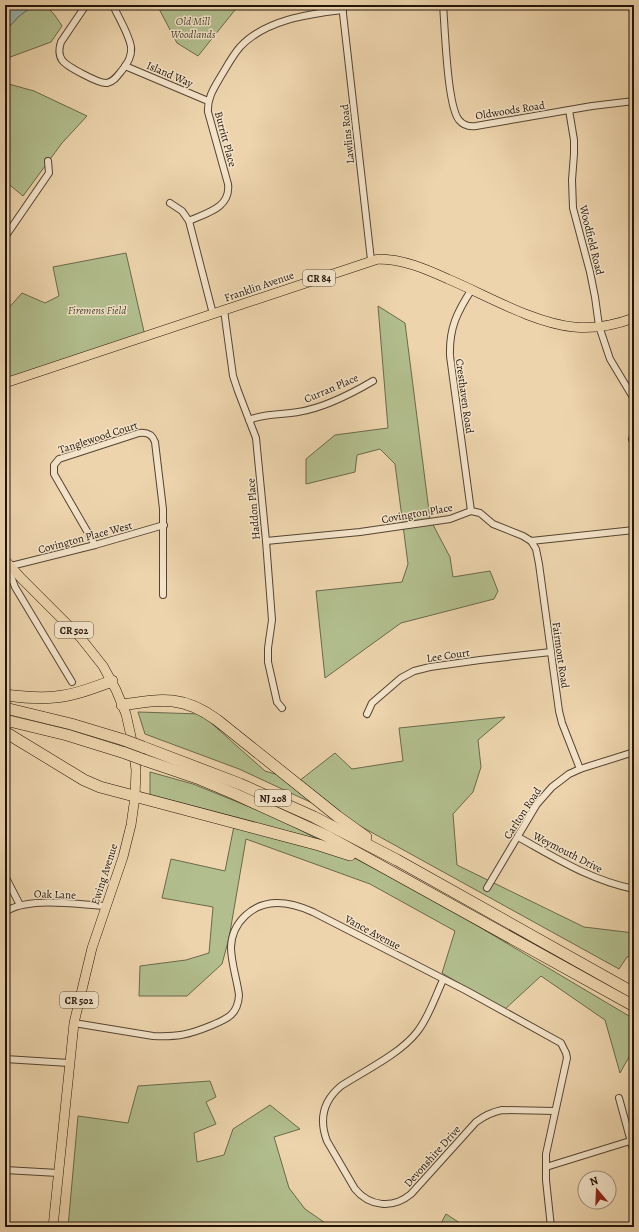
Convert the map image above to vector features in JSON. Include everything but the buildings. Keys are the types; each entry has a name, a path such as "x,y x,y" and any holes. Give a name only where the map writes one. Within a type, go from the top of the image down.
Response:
{"highway":[{"path":"5,695 35,698 55,697 76,693 112,681"},
{"path":"122,705 169,700 186,703 202,710 348,825 396,860"},
{"name":"NJ 208","path":"5,708 71,724 124,740 208,771 259,792 314,817 396,860 634,992"},
{"name":"NJ 208","path":"5,720 125,753 197,778 254,802 327,836 634,1006"},
{"path":"5,732 84,780 108,790 319,845 344,853 397,874"}],"main road":[{"name":"Franklin Avenue","path":"5,383 371,260 388,259 415,265 524,313 573,327 615,324 634,318"},
{"name":"Ewing Avenue","path":"8,563 80,636 98,659 112,681 122,705 130,732 134,751 136,774 133,815 129,835 92,948 74,1023 53,1227"}],"street":[{"path":"86,5 59,46 59,51 62,60 65,63 102,83 112,81 116,78 129,60 131,48 130,42 113,5"},
{"name":"Oldwoods Road","path":"444,5 451,99 456,116 463,124 467,126 476,126 569,110 634,101"},
{"name":"Burritt Place","path":"189,221 223,204 229,190 208,112 208,101 232,57 241,46 257,34 281,22 343,8"},
{"name":"Lawlins Road","path":"343,8 371,260"},
{"name":"Island Way","path":"125,66 208,101"},
{"name":"Woodfield Road","path":"569,110 574,140 572,180 573,208 590,272 599,326 610,359 634,399"},
{"path":"5,237 49,173 48,161"},
{"path":"170,203 182,211 189,221 213,314"},
{"name":"Cresthaven Road","path":"471,511 449,342 456,314 472,289"},
{"name":"Haddon Place","path":"224,310 233,376 256,438 272,620 268,648 268,662 277,702 282,708"},
{"name":"Curran Place","path":"249,420 268,414 298,412 312,409 360,388 373,380"},
{"name":"Tanglewood Court","path":"95,545 54,474 54,465 59,459 139,433 147,433 155,442 160,476 164,525 163,595"},
{"path":"471,511 480,513 493,524 531,541 634,530"},
{"name":"Covington Place","path":"266,542 360,532 450,519 471,511"},
{"name":"Covington Place West","path":"8,563 95,545 164,525"},
{"name":"Fairmont Road","path":"531,541 538,556 559,711 562,724 580,769"},
{"path":"8,563 15,587 72,682"},
{"name":"Lee Court","path":"367,714 372,703 401,678 414,671 430,667 480,660 551,652"},
{"name":"Carlton Road","path":"487,888 544,795 561,779 580,769 634,752"},
{"name":"Weymouth Drive","path":"518,837 585,874 603,881 634,889"},
{"path":"5,876 20,905"},
{"name":"Oak Lane","path":"5,912 20,905 36,902 106,906"},
{"name":"Vance Avenue","path":"74,1023 165,1037 191,1034 225,1020 234,1012 239,1002 232,954 232,938 243,917 256,908 271,903 289,904 313,912 561,1043 567,1058 548,1142 546,1167 551,1227"},
{"name":"Devonshire Drive","path":"443,980 424,1022 412,1038 396,1052 341,1086 335,1091 327,1103 323,1117 324,1133 354,1189 360,1195 373,1203 387,1205 400,1201 411,1194 476,1122 483,1117 495,1111 502,1110 554,1111"},
{"path":"5,1059 69,1063"},
{"path":"619,1098 634,1153"},
{"path":"546,1167 630,1141"},
{"path":"5,1170 58,1173"}],"green space":[{"path":"34,5 48,8 62,26 51,42 5,59 5,29"},
{"name":"Old Mill Woodlands","path":"157,5 239,5 198,56 177,43"},
{"path":"5,83 34,91 87,116 62,143 23,196 5,181"},
{"name":"Firemens Field","path":"126,253 145,336 5,383 5,312 22,293 45,303 59,296 53,267"},
{"path":"378,306 405,323 430,519 450,557 453,577 490,571 498,591 494,599 401,623 325,678 316,591 402,582 408,564 395,464 380,449 357,455 355,472 306,484 306,459 335,435 388,428"},
{"path":"138,712 201,714 265,771 299,781 335,753 352,769 403,761 399,728 505,717 478,740 481,767 473,792 453,814 457,865 584,927 634,933 634,956 627,957 619,969 351,821 239,769 145,734"},
{"path":"150,772 193,784 277,818 424,894 634,1019 634,1048 620,1073 605,1020 541,976 504,1010 442,973 455,931 370,884 246,839 229,938 222,964 187,996 139,996 140,966 186,960 209,953 213,907 162,898 171,859 225,871 235,821 150,795"},
{"path":"210,1081 216,1097 206,1102 216,1124 194,1133 197,1162 224,1155 233,1129 270,1105 300,1129 274,1137 289,1188 305,1209 331,1227 68,1227 78,1116 128,1123 138,1086"},
{"path":"446,1214 466,1227 439,1227"}],"water":[{"path":"5,5 34,5 5,29"}]}
